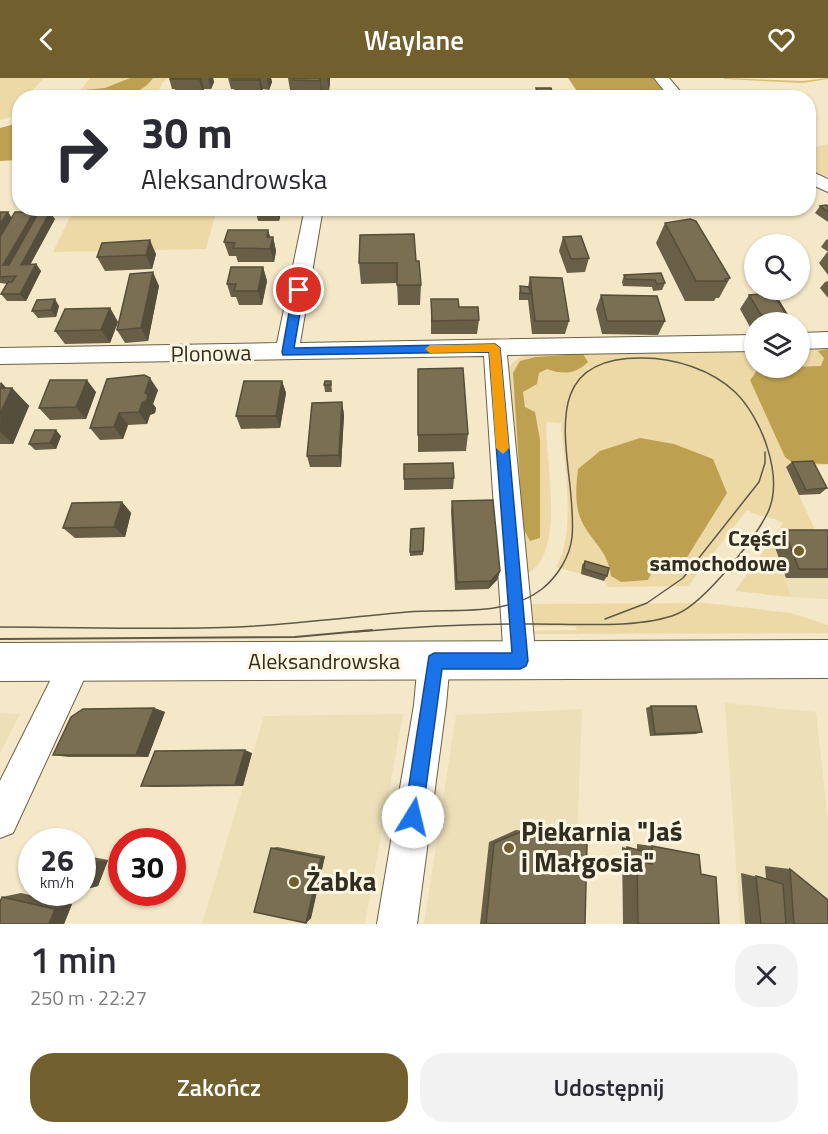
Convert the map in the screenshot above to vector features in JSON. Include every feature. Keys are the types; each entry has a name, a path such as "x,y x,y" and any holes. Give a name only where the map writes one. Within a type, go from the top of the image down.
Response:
{"main road":[{"name":"Aleksandrowska","path":"0,662 827,662"}],"street":[{"path":"661,79 671,90"},
{"path":"287,352 312,216"},
{"path":"810,341 828,340"},
{"name":"Plonowa","path":"0,356 744,343"},
{"path":"495,348 520,661"},
{"path":"397,924 430,705 434,661"},
{"path":"0,820 76,662"}],"shaded area":[{"path":"0,78 44,78 33,90 12,90 12,115 0,120"},
{"path":"90,78 168,78 159,90 80,90"},
{"path":"130,78 153,78 139,90 84,90 105,88"},
{"path":"568,78 655,78 666,90 576,90"},
{"path":"12,125 12,160 0,161 0,128"},
{"path":"828,144 828,176 822,178 816,174 816,147"},
{"path":"71,216 215,216 206,249 53,252"},
{"path":"744,348 744,378 810,378 810,348 828,348 828,465 786,468 819,538 772,539 783,523 747,510 688,586 609,587 604,581 606,573 582,566 581,574 556,567 566,536 568,497 561,423 546,422 551,506 550,529 546,549 538,565 524,575 505,373 513,362 532,353"},
{"path":"828,349 828,464 793,463 785,457 750,380 752,378 810,378 810,366 821,366 824,358 818,351"},
{"path":"583,354 588,362 579,369 564,373 547,369 539,373 537,384 523,392 525,407 535,412 540,440 540,538 530,541 523,528 513,373 520,361 536,357"},
{"path":"640,438 674,444 713,459 727,493 686,559 653,570 648,580 621,582 611,576 604,554 580,517 576,497 578,469 600,451"},
{"name":"Części samochodowe","path":"819,538 828,558 828,599 791,597 772,539"},
{"path":"772,539 791,597 735,591"},
{"path":"705,603 791,613 828,625 828,633 532,634 531,631 577,630 575,626 530,627 528,604"},
{"path":"725,703 816,712 828,820 828,924 740,924"},
{"path":"582,709 574,924 424,924 456,715"},
{"path":"0,713 20,714 0,754"},
{"path":"403,714 365,924 202,924 264,716"}],"building":[{"path":"199,78 199,79 171,79"},
{"path":"232,78 259,78 259,80 232,80"},
{"path":"293,78 320,78 320,81 293,80"},
{"path":"536,88 551,88 552,90 537,90"},
{"path":"820,206 828,206 828,212"},
{"path":"0,212 8,212 0,224"},
{"path":"13,216 32,216 3,265 9,265 37,216 48,216 21,265 36,264 20,294 1,294 8,282 12,282 16,276 0,277 0,237"},
{"path":"690,219 696,221 730,278 725,279 726,281 696,281 665,223"},
{"path":"228,230 268,230 267,237 273,237 270,249 233,248 235,243 224,242"},
{"path":"414,234 421,285 397,285 397,263 359,263 360,235"},
{"path":"581,236 589,258 571,259 563,237"},
{"path":"150,240 146,255 97,257 102,243"},
{"path":"231,267 263,267 258,291 234,291 236,284 227,284"},
{"path":"153,272 141,328 117,330 130,274"},
{"path":"661,273 665,283 657,284 655,280 626,279 624,275"},
{"path":"530,277 562,278 569,321 535,321"},
{"path":"520,286 529,287 530,294 521,293"},
{"path":"601,295 657,296 665,321 607,321"},
{"path":"55,299 51,310 32,311 37,300"},
{"path":"431,299 458,299 459,307 478,307 479,320 432,321"},
{"path":"752,300 777,300 784,312 759,312"},
{"path":"110,308 101,330 55,331 65,309"},
{"path":"463,368 468,434 418,435 418,369"},
{"path":"144,375 150,378 145,393 148,395 139,412 119,413 114,427 90,428 107,379"},
{"path":"50,380 87,380 76,407 39,408"},
{"path":"244,381 282,381 276,416 236,416"},
{"path":"325,381 331,381 331,385 324,385"},
{"path":"0,388 12,388 0,414"},
{"path":"342,402 339,455 307,456 312,403"},
{"path":"35,430 56,430 50,443 29,444"},
{"path":"813,461 827,488 806,490 792,462"},
{"path":"453,463 454,478 404,479 404,464"},
{"path":"493,500 500,571 491,581 457,582 452,501"},
{"path":"122,502 114,527 63,528 72,503"},
{"path":"424,528 423,551 410,552 411,529"},
{"path":"784,530 828,530 828,569 799,569"},
{"path":"585,561 609,568 607,576 584,569"},
{"path":"651,706 696,706 702,732 655,734"},
{"path":"154,708 136,755 53,755 71,717 83,709"},
{"path":"245,750 235,785 141,786 155,751"},
{"path":"523,831 587,844 585,924 486,924 494,843"},
{"path":"652,846 699,855 701,874 716,877 719,924 638,924 637,861 652,864"},
{"path":"627,847 642,851 642,862 627,859"},
{"name":"Żabka","path":"271,848 321,858 306,923 254,912"},
{"path":"790,869 828,900 828,924 794,924"},
{"path":"756,876 783,884 786,924 761,924"},
{"path":"2,897 18,901 18,906 42,906 55,909 49,924 0,924"}],"waterway":[{"path":"725,78 802,82 828,78"}],"tram line":[{"path":"0,627 239,627 407,612 477,610 511,604 527,598 548,584 558,573 569,552 572,537 572,509 565,421 570,396 583,375 606,362 643,358 668,360 704,372 726,384 735,392 745,403 762,432 772,466 772,498 768,512 752,538 728,569 701,597 677,614 661,619 623,624 481,625 355,632"},
{"path":"605,619 647,603 683,578 759,482 765,463 765,452"},
{"path":"0,639 295,637 372,630"}],"slow traffic":[{"path":"430,349 495,348 503,448"}],"place":[{"name":"Części samochodowe","path":"799,551"},
{"name":"Piekarnia \"Jaś i Małgosia\"","path":"509,848"},
{"name":"Żabka","path":"294,882"}],"route":[{"path":"299,290 287,352 495,348 520,661 434,661 434,678 413,817"}]}
